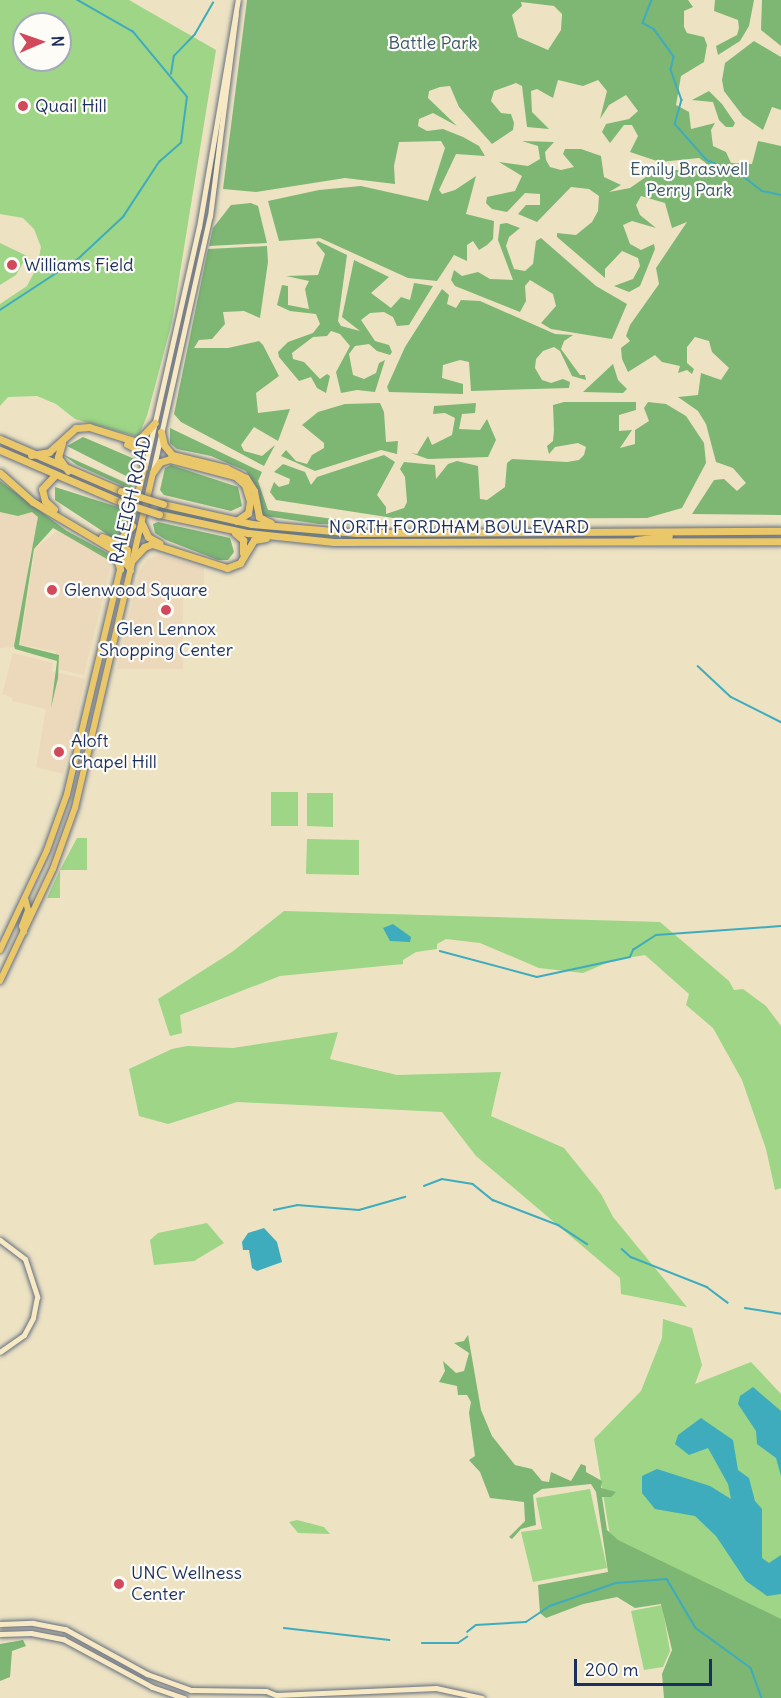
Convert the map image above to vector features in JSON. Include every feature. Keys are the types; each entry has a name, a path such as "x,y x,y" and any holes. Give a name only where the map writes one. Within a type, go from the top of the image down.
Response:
{"highway":[{"path":"31,455 49,452 76,428 92,428 137,442 155,423"},
{"path":"68,471 58,458 58,451 69,436 82,431 137,449 144,467"},
{"path":"161,432 164,445 174,456 226,468 246,478 254,491 259,517 275,527"},
{"name":"NORTH FORDHAM BOULEVARD","path":"0,439 68,471 142,498 275,527 357,533 781,531"},
{"name":"NORTH FORDHAM BOULEVARD","path":"0,450 54,476 159,514 230,530 281,537 365,543 781,541"},
{"path":"153,472 160,462 170,459 235,476 245,485 250,501 248,513 236,520"},
{"path":"0,473 33,502 114,550 120,569"},
{"path":"54,476 42,489 50,507 114,543 124,538 132,526"},
{"path":"142,524 153,541 221,564 236,562 244,549 242,537 230,530"},
{"path":"634,542 678,531"},
{"path":"479,543 483,537 527,536 532,532"},
{"path":"133,559 144,547 152,544 218,567 230,568 243,560 255,540 281,537"}],"main road":[{"name":"RALEIGH ROAD","path":"0,950 26,898 67,794 132,526 199,227 238,0"},
{"name":"RALEIGH ROAD","path":"0,981 53,869 75,808 142,524 210,216 236,9"},
{"path":"131,571 127,562 132,526"},
{"path":"24,932 22,926 28,910 26,898"},
{"path":"0,1240 25,1258 37,1297 26,1330 0,1352"},
{"path":"0,1624 33,1623 65,1629 138,1668 191,1690 266,1691 273,1696 430,1688 482,1698"},
{"path":"0,1634 31,1633 62,1638 133,1677 184,1698"},
{"path":"133,1677 138,1668"}],"shaded area":[{"path":"0,503 30,510 43,519 30,554 25,608 15,647 0,648"},
{"path":"57,531 107,558 111,564 84,675 60,670 55,651 20,645 35,549"},
{"path":"160,555 204,568 204,588 183,589 183,669 117,669 140,570 148,559"},
{"path":"13,653 53,663 52,671 85,679 63,774 36,767 46,709 12,701 13,698 2,694"}],"green space":[{"path":"0,0 129,0 216,50 172,322 147,416 138,437 75,419 56,404 37,396 8,397 0,406 0,304 27,286 37,267 41,247 34,229 23,218 0,214"},
{"path":"247,0 688,0 693,7 684,11 684,27 687,33 704,37 707,45 704,62 681,76 676,105 689,112 691,129 715,123 711,130 713,146 726,152 731,163 752,164 758,141 781,146 781,515 692,514 714,480 724,479 737,491 746,483 733,468 716,462 706,424 698,411 678,397 698,395 701,373 721,380 729,368 712,352 709,341 695,337 687,347 687,363 694,369 692,374 687,370 678,373 680,366 662,362 655,355 628,372 622,359 621,348 630,341 626,336 630,325 659,284 656,268 687,222 672,228 665,203 641,196 636,205 640,215 656,228 632,221 623,225 630,244 641,250 654,244 655,249 640,286 629,292 614,286 633,279 640,266 638,258 622,251 605,269 605,278 557,237 557,233 576,235 592,222 598,211 599,196 589,189 571,187 537,222 518,214 526,205 540,205 540,194 525,193 507,212 492,209 486,203 487,197 515,191 522,176 499,162 528,166 540,159 538,146 522,141 554,142 545,152 546,160 550,167 561,170 574,167 563,154 565,149 581,149 601,156 604,177 621,185 609,192 630,188 653,172 701,168 706,163 699,158 660,162 630,152 638,136 632,125 624,125 610,143 602,132 606,124 629,119 638,111 626,95 609,105 600,119 607,91 598,80 583,86 558,80 553,98 537,89 531,91 532,112 549,129 527,127 522,86 516,83 494,91 491,101 501,113 511,114 514,123 513,130 492,144 459,107 450,86 429,91 428,98 457,126 433,113 419,119 418,126 427,131 443,129 463,137 479,146 485,156 456,154 439,190 442,194 455,190 476,176 466,214 494,221 493,239 479,250 473,241 467,245 467,261 454,255 437,281 408,278 320,238 279,241 268,201 319,190 361,186 428,201 445,148 441,141 399,142 394,166 395,184 345,178 256,192 223,189","holes":["521,2 554,6 562,14 561,30 548,50 518,37 512,15 522,6"]},
{"path":"715,0 754,0 749,26 740,41 718,55 716,46 737,35 739,28 738,20 714,11"},
{"path":"762,0 781,0 781,46 761,30"},
{"path":"754,41 781,57 781,110 772,107 763,130 743,116 724,91 722,80 725,63"},
{"path":"709,91 722,104 735,123 733,127 726,127 719,120 713,102 692,100"},
{"path":"251,203 258,206 267,243 209,246 213,228 231,205"},
{"path":"507,223 520,228 509,237 506,246 514,269 525,271 533,264 536,241 541,238 596,286 627,304 612,339 551,329 541,323 556,306 553,294 530,280 525,286 526,301 520,312 455,286 451,280 454,270 462,276 478,272 490,279 513,280 498,240 500,224"},
{"path":"318,241 347,255 338,321 341,326 360,331 342,317 354,260 389,277 371,293 391,308 401,297 410,300 414,283 433,286 409,325 397,326 393,317 384,312 370,313 361,320 375,341 389,345 392,352 390,355 377,351 369,344 355,346 349,354 353,375 364,379 376,373 379,363 385,360 375,392 357,390 341,393 336,372 350,346 340,334 331,331 327,336 313,337 292,353 293,359 304,362 320,379 327,374 330,376 326,393 317,388 311,377 299,381 279,357 278,352 288,342 313,333 320,324 316,314 290,311 277,305 282,285 288,286 288,305 309,309 305,289 309,281 286,276 318,275 325,254 316,243"},
{"name":"Williams Field","path":"0,243 27,256 16,275 0,285"},
{"path":"267,246 268,262 260,318 244,311 223,312 225,324 212,339 199,340 194,348 228,348 259,341 263,345 279,376 256,393 258,413 290,409 278,441 254,427 241,445 244,451 262,456 275,445 264,466 181,422 174,414 208,249"},
{"path":"442,289 449,295 447,304 456,308 461,300 480,301 555,334 573,335 564,341 561,349 580,375 585,375 586,380 572,376 560,351 554,347 543,351 536,359 535,368 542,380 551,383 563,379 570,382 569,388 471,391 469,362 460,360 443,365 442,378 463,384 463,394 389,392 387,387 405,347"},
{"path":"613,364 618,380 627,389 623,393 583,392"},
{"path":"564,402 636,402 636,410 619,415 619,431 632,430 620,448 635,444 635,430 649,421 644,408 648,402 666,404 686,416 704,443 706,463 682,508 647,518 400,519 276,500 270,492 274,482 279,487 289,484 290,479 274,472 283,464 305,472 311,485 317,477 384,455 395,462 377,495 386,507 386,514 404,508 407,502 405,477 400,469 404,462 435,465 436,479 448,464 457,461 478,466 480,499 487,500 505,487 507,463 512,459 567,462 579,460 584,455 586,447 578,443 555,447 549,454 547,446 553,441 554,430 553,405"},
{"path":"380,403 384,412 386,442 398,441 397,454 381,450 315,471 281,456 286,450 296,461 307,464 312,455 324,448 324,443 302,425 318,412 345,404"},
{"path":"476,403 475,413 462,414 459,429 480,430 487,419 496,440 488,457 428,459 411,453 417,454 428,436 432,445 452,435 455,418 445,413 433,414 434,406"},
{"path":"170,428 262,472 258,481 268,510 377,525 319,524 265,516 260,512 258,490 246,471 211,456 177,449 170,443"},
{"path":"83,437 137,460 130,478 67,446"},
{"path":"62,454 133,486 132,490 77,465"},
{"path":"171,465 238,487 242,506 231,511 164,495 160,490 165,468"},
{"path":"0,481 67,531 113,556 112,562 53,528 34,549 19,645 59,655 58,678 51,708 57,661 15,649 14,646 38,517 32,512 18,516 0,512"},
{"path":"55,487 127,510 123,534 113,538 55,500"},
{"path":"159,506 251,526 322,534 482,535 474,540 340,540 270,534 189,519 157,510"},
{"path":"158,522 230,538 234,552 228,560 218,560 166,540 155,533 153,524"},
{"path":"271,792 298,792 298,826 271,826"},
{"path":"307,793 333,793 333,827 307,826"},
{"path":"77,838 87,838 87,870 60,870"},
{"path":"307,839 359,840 359,875 306,874"},
{"path":"60,870 60,898 47,898"},
{"path":"284,911 660,922 729,981 734,990 743,989 766,1006 781,1026 781,1188 775,1190 766,1149 742,1080 713,1028 686,1005 689,994 645,955 614,960 583,973 539,968 480,943 446,939 437,944 437,949 416,952 403,960 403,964 280,976 180,1015 182,1033 170,1036 158,999 232,952"},
{"path":"338,1032 330,1059 397,1075 501,1072 491,1116 564,1148 601,1194 613,1217 687,1307 621,1294 620,1278 476,1156 442,1112 237,1102 168,1124 139,1116 129,1069 172,1049 187,1046 233,1048"},
{"path":"207,1223 224,1243 194,1261 154,1265 150,1240 158,1233"},
{"path":"663,1319 692,1328 702,1365 695,1384 751,1362 781,1394 781,1698 661,1599 612,1548 594,1439 641,1391 662,1338"},
{"path":"468,1335 481,1410 492,1436 515,1465 532,1469 542,1481 549,1482 551,1472 571,1481 581,1464 586,1466 586,1472 602,1481 601,1488 616,1492 611,1497 602,1497 607,1530 618,1540 781,1619 781,1698 664,1698 662,1674 672,1650 661,1604 635,1608 617,1597 583,1604 546,1618 540,1613 538,1585 608,1572 596,1492 591,1484 542,1489 533,1495 536,1525 521,1529 512,1539 509,1537 525,1521 524,1502 490,1498 480,1472 469,1460 475,1456 469,1413 471,1402 467,1395 458,1395 457,1386 439,1382 445,1371 443,1361 456,1373 464,1371 469,1353 454,1343 464,1341"},
{"path":"590,1489 607,1568 533,1582 521,1532 542,1529 536,1498"},
{"path":"297,1520 324,1527 330,1534 298,1533 289,1522"},
{"path":"662,1605 670,1651 663,1667 644,1670 631,1611"},
{"path":"23,1640 26,1646 12,1651 10,1677 0,1681 0,1644"}],"water":[{"path":"393,924 411,937 410,942 390,941 383,928"},
{"path":"264,1228 277,1242 282,1262 257,1271 252,1268 249,1250 243,1250 242,1242 248,1233"},
{"path":"753,1387 781,1411 781,1476 776,1458 757,1444 756,1431 738,1404 740,1396"},
{"path":"701,1418 733,1440 738,1470 749,1478 755,1501 762,1509 762,1558 769,1563 781,1555 781,1594 767,1596 746,1581 716,1536 695,1516 655,1509 642,1493 642,1476 657,1469 710,1486 731,1499 728,1484 708,1448 689,1455 675,1444 678,1435"}],"waterway":[{"path":"0,310 78,259 123,217 159,162 181,143 187,97 133,32 77,0"},
{"path":"652,0 643,23 654,29 674,57 671,70 682,100 675,124 707,160 743,176 762,191 781,195"},
{"path":"171,74 174,56 195,34 213,3"},
{"path":"698,666 731,697 781,722"},
{"path":"440,951 537,977 630,957 633,950 656,935 781,926"},
{"path":"424,1186 442,1179 473,1184 493,1200 558,1225 587,1244"},
{"path":"274,1210 297,1205 359,1210 405,1197"},
{"path":"622,1249 631,1257 707,1287 728,1303"},
{"path":"745,1308 781,1314"},
{"path":"467,1632 476,1625 526,1622 550,1606 616,1583 667,1579 696,1628 751,1668 762,1698"},
{"path":"284,1628 389,1640"},
{"path":"422,1643 458,1643 467,1637"}],"place":[{"name":"Quail Hill","path":"23,106"},
{"name":"Williams Field","path":"12,265"},
{"name":"Glenwood Square","path":"52,590"},
{"name":"Glen Lennox Shopping Center","path":"166,610"},
{"name":"Aloft Chapel Hill","path":"59,752"},
{"name":"UNC Wellness Center","path":"119,1584"}],"park label":[{"name":"Battle Park","path":"433,43"},
{"name":"Emily Braswell Perry Park","path":"689,180"}]}
